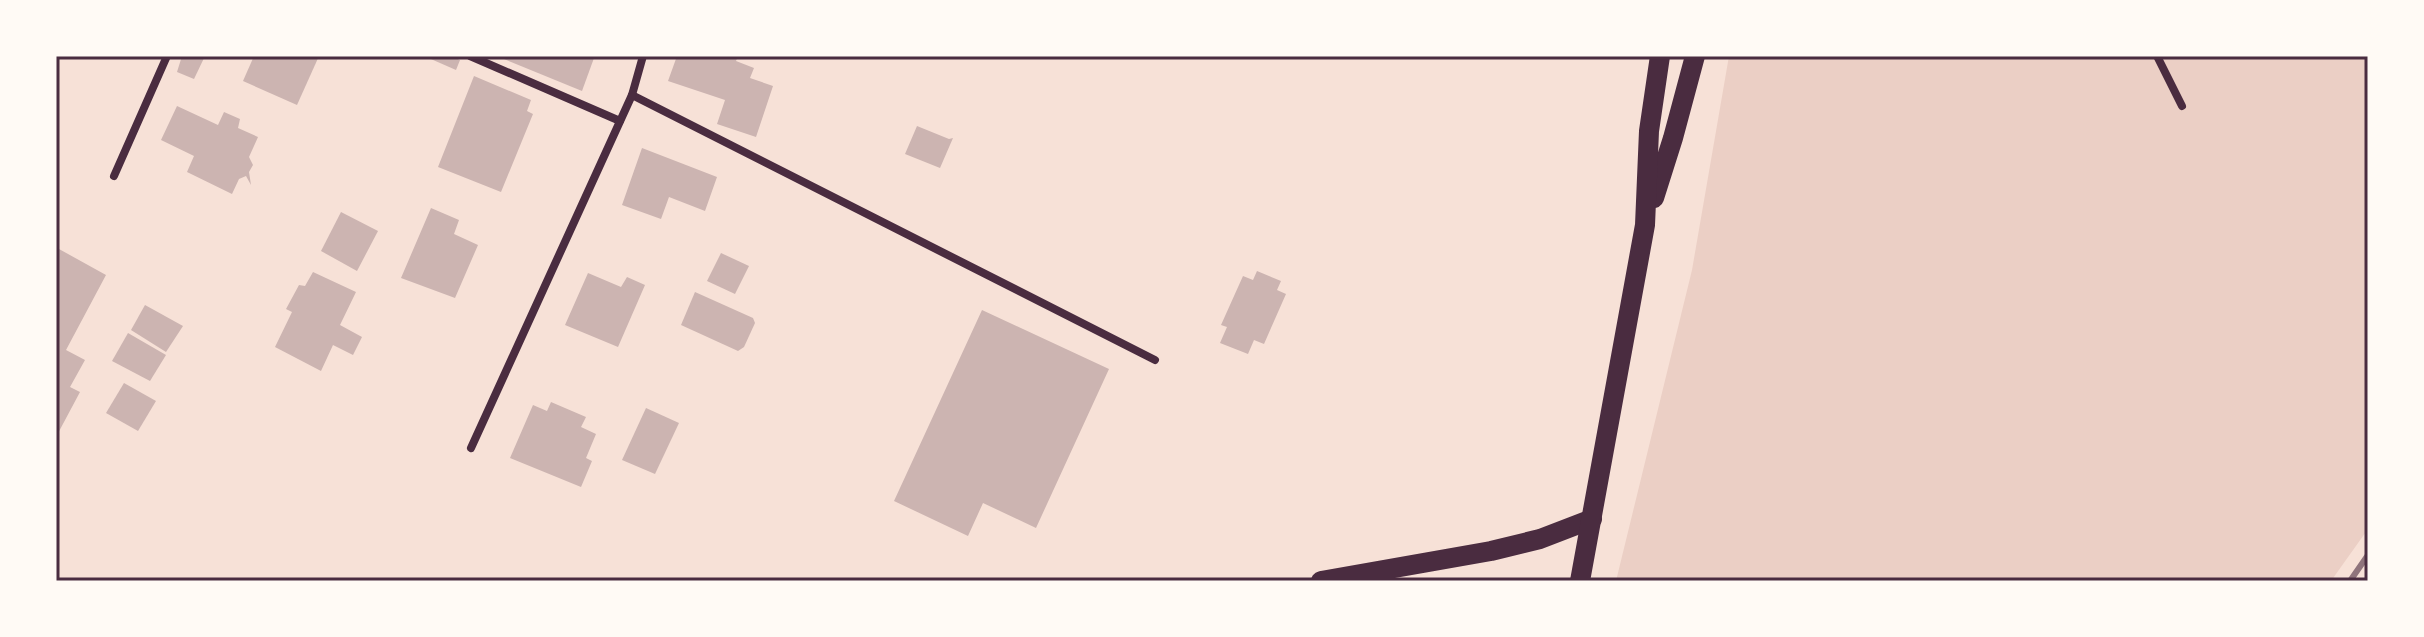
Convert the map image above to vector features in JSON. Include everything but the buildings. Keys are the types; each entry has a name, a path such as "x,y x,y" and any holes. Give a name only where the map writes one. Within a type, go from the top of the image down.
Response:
{"main road":[{"path":"1645,225 1649,131 1660,56"},
{"path":"1580,581 1645,225 1695,56"},
{"path":"1321,581 1491,551 1540,539 1592,519"}],"street":[{"path":"114,176 167,56"},
{"path":"470,56 620,121"},
{"path":"471,448 632,95 643,56"},
{"path":"2157,56 2182,106"},
{"path":"632,95 1155,360"}],"shaded area":[{"path":"1729,56 2368,56 2368,529 2331,581 1616,581 1692,270"}],"railway":[{"path":"2350,581 2368,555"}]}
